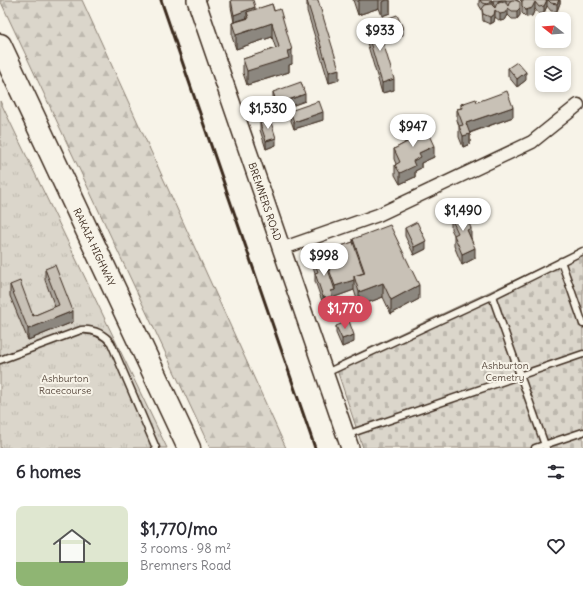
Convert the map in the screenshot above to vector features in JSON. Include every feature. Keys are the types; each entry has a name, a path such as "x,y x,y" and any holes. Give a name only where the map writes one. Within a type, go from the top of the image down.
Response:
{"highway":[{"name":"RAKAIA HIGHWAY","path":"0,45 189,448"}],"street":[{"name":"BREMNERS ROAD","path":"196,0 348,442"},
{"path":"281,249 378,215 532,142 578,105"}],"lane":[{"path":"325,373 583,252"},
{"path":"561,261 583,324"},
{"path":"492,296 545,446"},
{"path":"0,360 81,330 93,330 99,332 111,343 156,447"},
{"path":"348,442 520,375 583,354"},
{"path":"535,448 545,446 583,432"}],"green space":[{"path":"0,0 82,0 286,448 210,448"},
{"name":"Ashburton Racecourse","path":"0,101 167,448 0,448"},
{"name":"Ashburton Cemetry","path":"583,248 583,448 363,448 335,364"}],"building":[{"path":"231,0 253,0 255,7 234,15"},
{"path":"318,0 339,69 329,72 307,1"},
{"path":"480,0 491,0 491,2 487,4 482,3"},
{"path":"512,0 520,2 520,8 517,11 512,11 508,8 505,13 500,14 495,10 494,15 490,17 483,14 482,9 485,5 491,4 495,8 497,3 501,1 506,3 508,6"},
{"path":"522,0 547,0 544,6 539,7 535,2 532,8 526,10 522,6"},
{"path":"548,0 559,0 557,4 551,3"},
{"path":"272,4 274,11 280,9 292,50 287,51 289,58 247,71 243,59 279,47 272,23 236,35 232,23 249,18 247,12"},
{"path":"397,15 403,28 394,31 389,18"},
{"path":"377,22 394,79 382,83 365,25"},
{"path":"517,62 526,72 517,79 508,68"},
{"path":"301,82 305,94 277,104 273,92"},
{"path":"507,91 513,107 466,123 470,134 463,136 459,126 463,125 457,109 462,108 461,104 476,99 477,102"},
{"path":"319,101 323,112 294,122 290,111"},
{"path":"270,119 276,138 266,141 260,123"},
{"path":"424,124 434,146 419,153 421,157 413,161 415,166 400,173 395,165 400,162 394,149 409,141 405,133"},
{"path":"463,210 471,228 467,230 475,248 462,254 454,235 458,233 451,218 455,217 454,215"},
{"path":"417,222 426,241 414,247 405,228"},
{"path":"390,225 419,285 391,300 383,283 359,292 354,276 365,273 353,239"},
{"path":"353,242 364,273 354,276 354,280 335,286 323,252"},
{"path":"323,255 335,290 331,291 332,296 326,298 325,296 323,297 315,273 318,272 313,258"},
{"path":"55,265 73,311 28,329 10,285 20,281 33,316 59,305 45,269"},
{"path":"349,321 354,335 342,339 336,326"}],"railway":[{"path":"161,0 315,448"}]}
